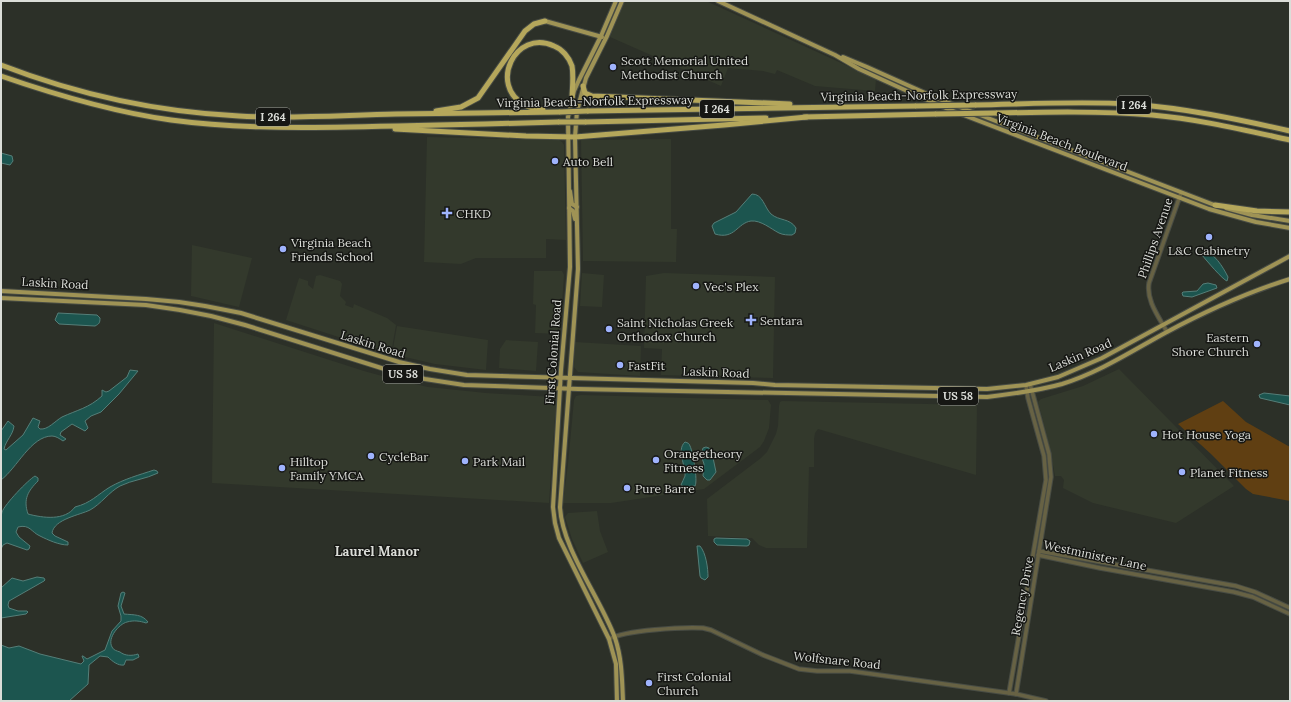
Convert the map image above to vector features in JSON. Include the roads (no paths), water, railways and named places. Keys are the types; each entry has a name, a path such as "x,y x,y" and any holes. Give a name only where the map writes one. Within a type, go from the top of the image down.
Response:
{"highway":[{"path":"396,114 452,109 469,104 482,93 526,29 534,24 545,21"},
{"path":"552,112 525,105 518,100 510,88 507,75 509,65 516,53 524,47 532,43 547,43 564,53 570,62 573,71 572,100"},
{"name":"Virginia Beach-Norfolk Expressway","path":"1,64 50,82 96,95 152,106 232,116 278,117 1073,103 1132,104 1215,115 1290,131"},
{"name":"Virginia Beach-Norfolk Expressway","path":"1,76 80,101 133,114 206,124 261,127 369,127 1077,112 1153,115 1212,123 1290,140"},
{"path":"583,86 586,93 592,96 846,106"},
{"path":"369,127 526,136 575,137 807,117"},
{"path":"1215,205 1257,211 1290,212"}],"main road":[{"name":"First Colonial Road","path":"616,1 601,36 582,72 572,100 568,117 570,268 553,489 554,516 559,538 609,639 616,664 616,701"},
{"name":"First Colonial Road","path":"622,1 606,39 583,86 577,111 575,137 578,269 560,502 562,522 568,542 614,636 622,664 623,701"},
{"name":"Virginia Beach Boulevard","path":"718,1 835,55 874,76 948,109 1209,210 1256,222 1290,228"},
{"path":"545,21 601,36 606,39"},
{"name":"Virginia Beach Boulevard","path":"835,55 856,62 934,97 1181,193 1215,205 1252,215 1290,221"},
{"path":"568,187 572,196 572,204 577,207"},
{"path":"569,208 573,211 578,225"},
{"name":"Laskin Road","path":"1,291 179,302 227,310 399,362 440,371 478,376 987,389 1028,384 1058,377 1098,360 1290,256"},
{"name":"Laskin Road","path":"1,298 164,307 211,316 259,329 394,372 436,381 480,386 884,397 987,397 1030,392 1063,383 1103,367 1230,300 1290,279"},
{"path":"52,293 52,301"}],"street":[{"name":"Phillips Avenue","path":"1167,332 1149,298 1148,290 1149,283 1181,193"},
{"name":"Regency Drive","path":"1009,693 1046,480 1044,456 1028,384"},
{"name":"Regency Drive","path":"1016,694 1051,477 1049,454 1030,392"},
{"name":"Westminister Lane","path":"1034,552 1236,586 1255,592 1290,608"},
{"name":"Westminister Lane","path":"1039,553 1100,568 1234,592 1265,602 1290,614"},
{"name":"Wolfsnare Road","path":"609,639 614,636 656,630 703,628 718,632 764,655 799,669 817,671 850,671 1016,694 1046,701"}],"water":[{"path":"1,153 12,156 13,161 10,165 1,163"},
{"path":"752,194 761,198 771,214 794,225 796,228 795,233 792,235 782,234 762,223 751,221 746,222 727,235 715,234 712,226 714,223 736,212"},
{"path":"1203,251 1211,254 1218,261 1228,277 1227,281 1218,274 1202,255"},
{"path":"1208,283 1216,285 1217,288 1192,297 1183,296 1183,292 1197,291 1203,284"},
{"path":"58,313 97,315 100,318 100,321 95,326 59,324 55,320"},
{"path":"130,370 138,371 119,394 101,412 91,416 85,421 88,428 85,431 72,424 61,432 60,435 66,439 63,441 52,436 44,437 37,441 1,480 1,431 8,421 14,426 4,449 6,450 23,435 33,418 40,421 38,427 40,429 46,428 62,417 88,406 97,400 102,396 102,390 106,392 109,391 127,377"},
{"path":"1264,393 1290,396 1290,405 1260,398 1259,395"},
{"path":"685,442 689,444 691,449 696,473 695,486 685,487 681,485 685,472 681,449"},
{"path":"703,448 709,448 712,453 716,472 710,480 707,480 703,476 704,464 701,455"},
{"path":"154,470 158,473 120,486 90,510 68,518 57,524 52,533 68,542 68,545 50,541 28,527 22,526 18,527 16,532 19,537 30,546 29,549 27,550 7,543 3,545 1,549 2,512 17,492 35,476 38,478 38,481 29,492 26,500 28,514 40,517 53,517 66,515 75,507 90,501 115,484"},
{"path":"714,539 747,539 750,541 749,545 747,546 717,545 714,542"},
{"path":"697,546 700,546 704,553 708,569 708,577 705,580 700,576"},
{"path":"37,577 44,578 45,580 9,601 9,608 28,612 26,614 1,618 1,588 12,578 23,581"},
{"path":"121,593 125,593 121,606 124,614 140,616 148,622 132,621 124,623 117,628 112,636 111,643 115,650 126,655 138,654 139,657 133,660 126,660 124,665 120,665 108,657 100,656 89,665 88,684 69,701 1,701 1,645 9,648 19,646 40,654 81,664 84,661 82,656 87,659 105,650 112,631 121,621 118,606"}],"place":[{"name":"Scott Memorial United Methodist Church","path":"613,67"},
{"name":"Auto Bell","path":"555,161"},
{"name":"CHKD","path":"447,213"},
{"name":"L&C Cabinetry","path":"1209,237"},
{"name":"Virginia Beach Friends School","path":"283,249"},
{"name":"Vec's Plex","path":"696,286"},
{"name":"Sentara","path":"751,320"},
{"name":"Saint Nicholas Greek Orthodox Church","path":"609,329"},
{"name":"Eastern Shore Church","path":"1257,344"},
{"name":"FastFit","path":"620,365"},
{"name":"Hot House Yoga","path":"1154,434"},
{"name":"CycleBar","path":"371,456"},
{"name":"Orangetheory Fitness","path":"656,460"},
{"name":"Park Mail","path":"465,461"},
{"name":"Hilltop Family YMCA","path":"282,468"},
{"name":"Planet Fitness","path":"1182,472"},
{"name":"Pure Barre","path":"627,488"},
{"name":"First Colonial Church","path":"649,683"}],"district":[{"name":"Laurel Manor","path":"377,551"}]}
